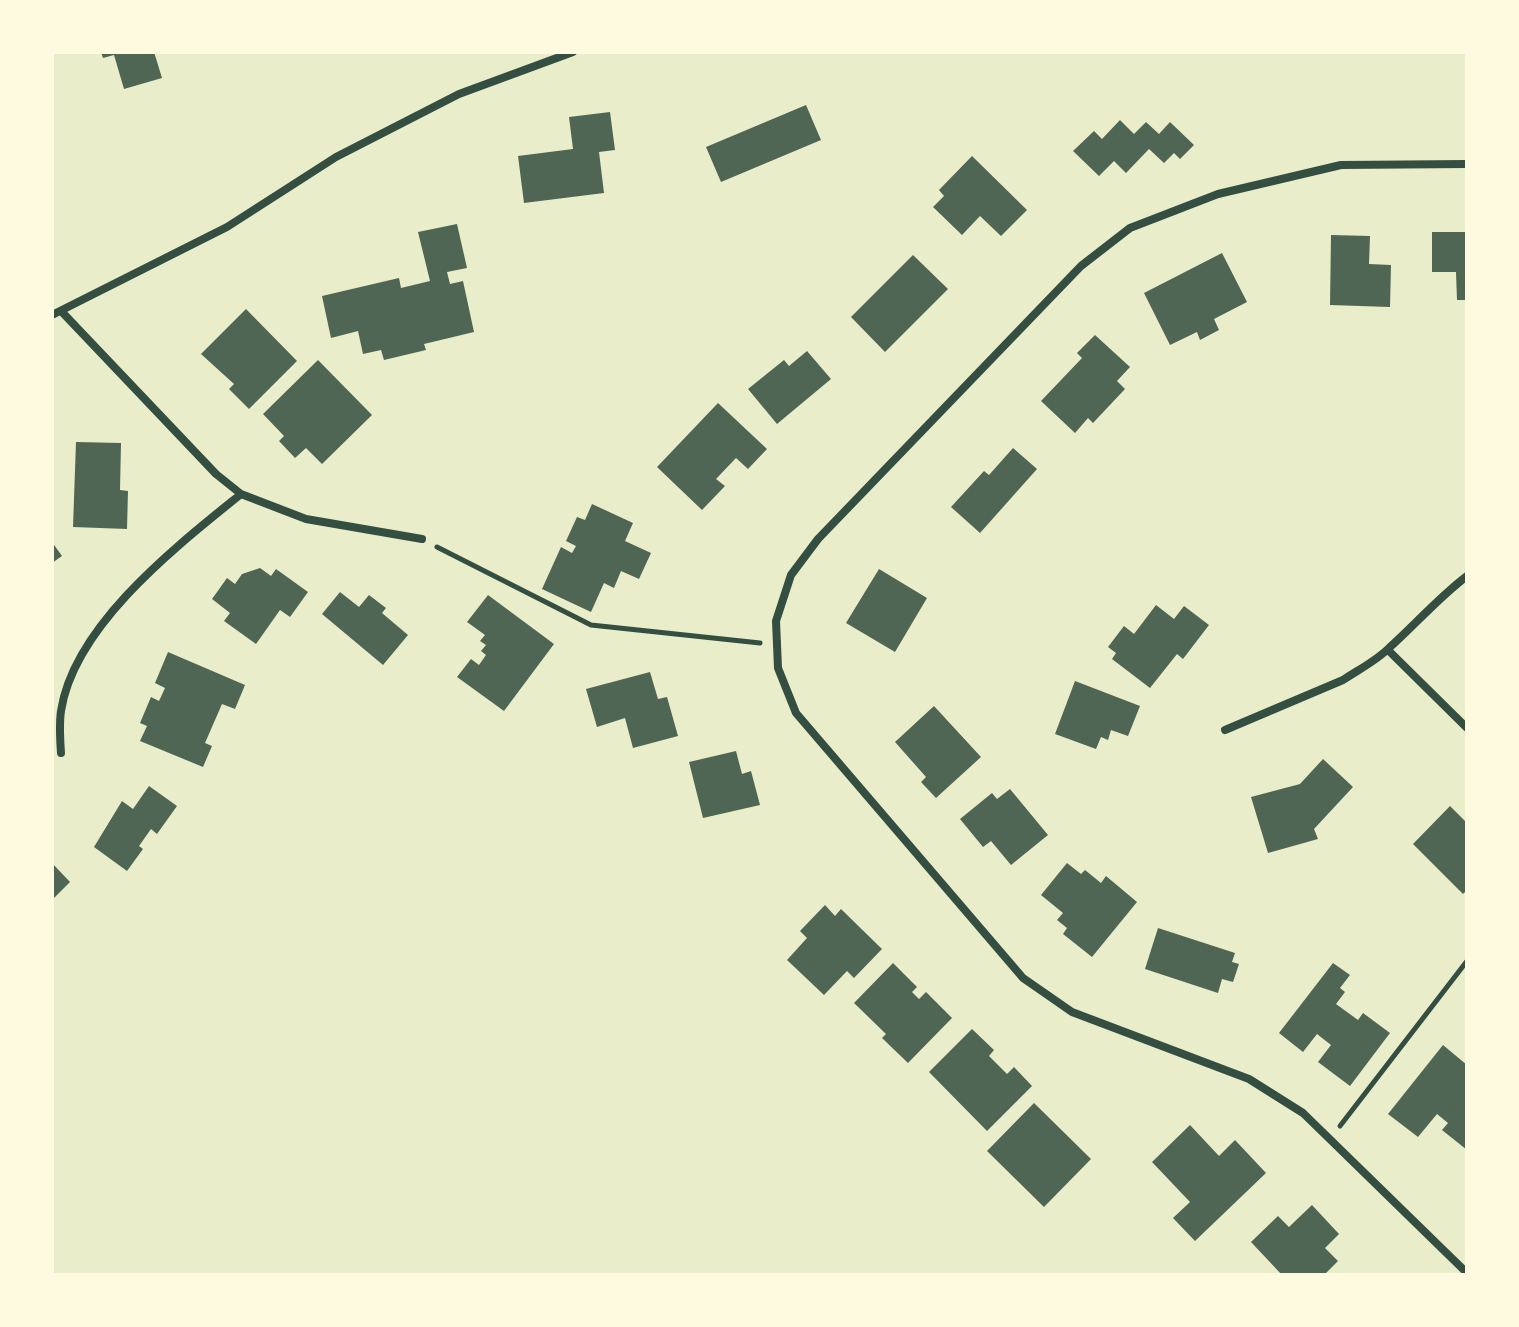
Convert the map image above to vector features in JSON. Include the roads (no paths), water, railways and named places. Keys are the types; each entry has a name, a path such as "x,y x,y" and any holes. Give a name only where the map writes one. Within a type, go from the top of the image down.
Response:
{"street":[{"path":"52,315 227,227 336,157 431,108 459,94 573,52"},
{"path":"1467,164 1341,165 1218,194 1130,228 1081,266 818,539 791,575 776,621 778,668 796,713 1023,978 1072,1012 1249,1079 1303,1113 1467,1273"},
{"path":"62,312 216,474 241,494 306,519 422,539"},
{"path":"61,753 62,707 69,683 105,621 180,543 241,494"},
{"path":"1225,730 1343,680 1388,650 1441,595 1467,576"},
{"path":"1388,650 1467,728"}]}
